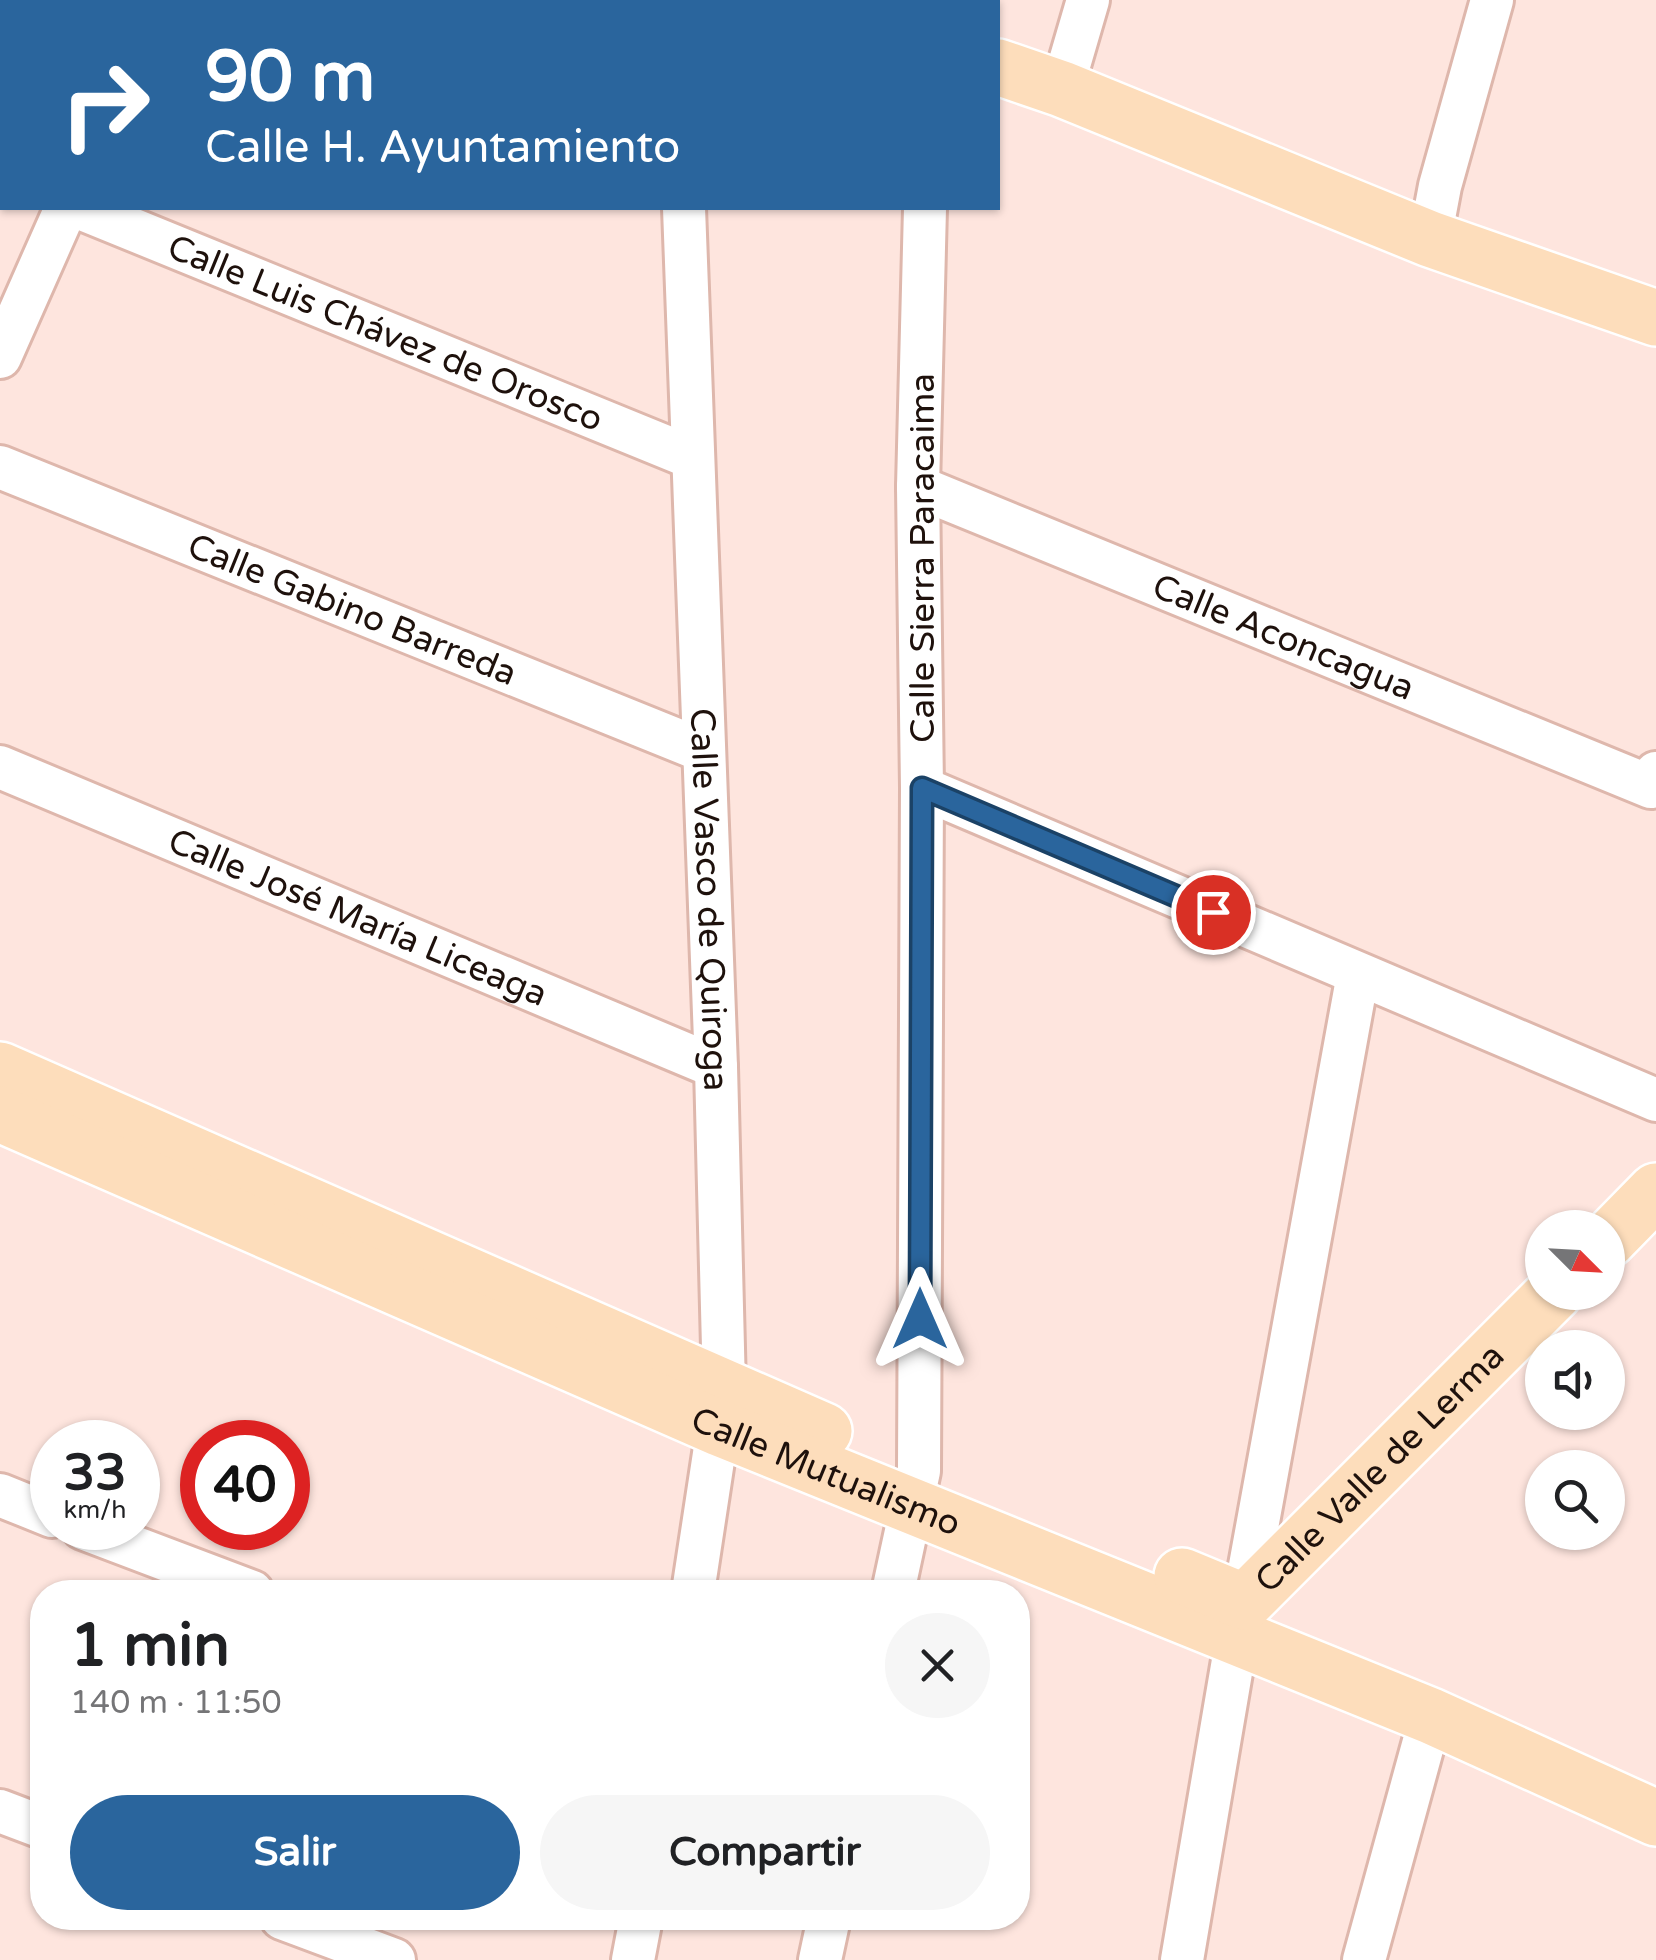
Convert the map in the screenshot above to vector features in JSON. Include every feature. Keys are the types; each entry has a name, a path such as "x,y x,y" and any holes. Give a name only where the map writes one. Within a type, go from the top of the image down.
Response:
{"main road":[{"path":"1000,68 1062,89 1430,239 1656,318"},
{"name":"Calle Mutualismo","path":"0,1070 722,1408"},
{"name":"Calle Mutualismo","path":"0,1114 1241,1620 1431,1716 1656,1818"},
{"name":"Calle Valle de Lerma","path":"1241,1620 1538,1310"}],"street":[{"path":"1062,89 1088,0"},
{"path":"1430,239 1440,186 1492,0"},
{"path":"0,357 65,210"},
{"name":"Calle Luis Chávez de Orosco","path":"85,210 693,458"},
{"name":"Calle Vasco de Quiroga","path":"684,210 716,1067 722,1408 695,1580"},
{"name":"Calle Sierra Paracaima","path":"896,1580 915,1489 922,788 918,487 926,210"},
{"name":"Calle Gabino Barreda","path":"0,467 704,752"},
{"name":"Calle Aconcagua","path":"918,487 1654,780"},
{"name":"Calle José María Liceaga","path":"0,767 716,1067"},
{"path":"922,788 1656,1100"},
{"path":"1182,1960 1358,974"},
{"path":"0,1495 30,1507"},
{"path":"142,1550 220,1580"},
{"path":"1364,1960 1431,1716"},
{"path":"0,1812 30,1823"},
{"path":"314,1930 394,1960"},
{"path":"633,1960 639,1930"},
{"path":"820,1960 826,1930"}],"route":[{"path":"920,1319 922,788 1213,912"}]}
